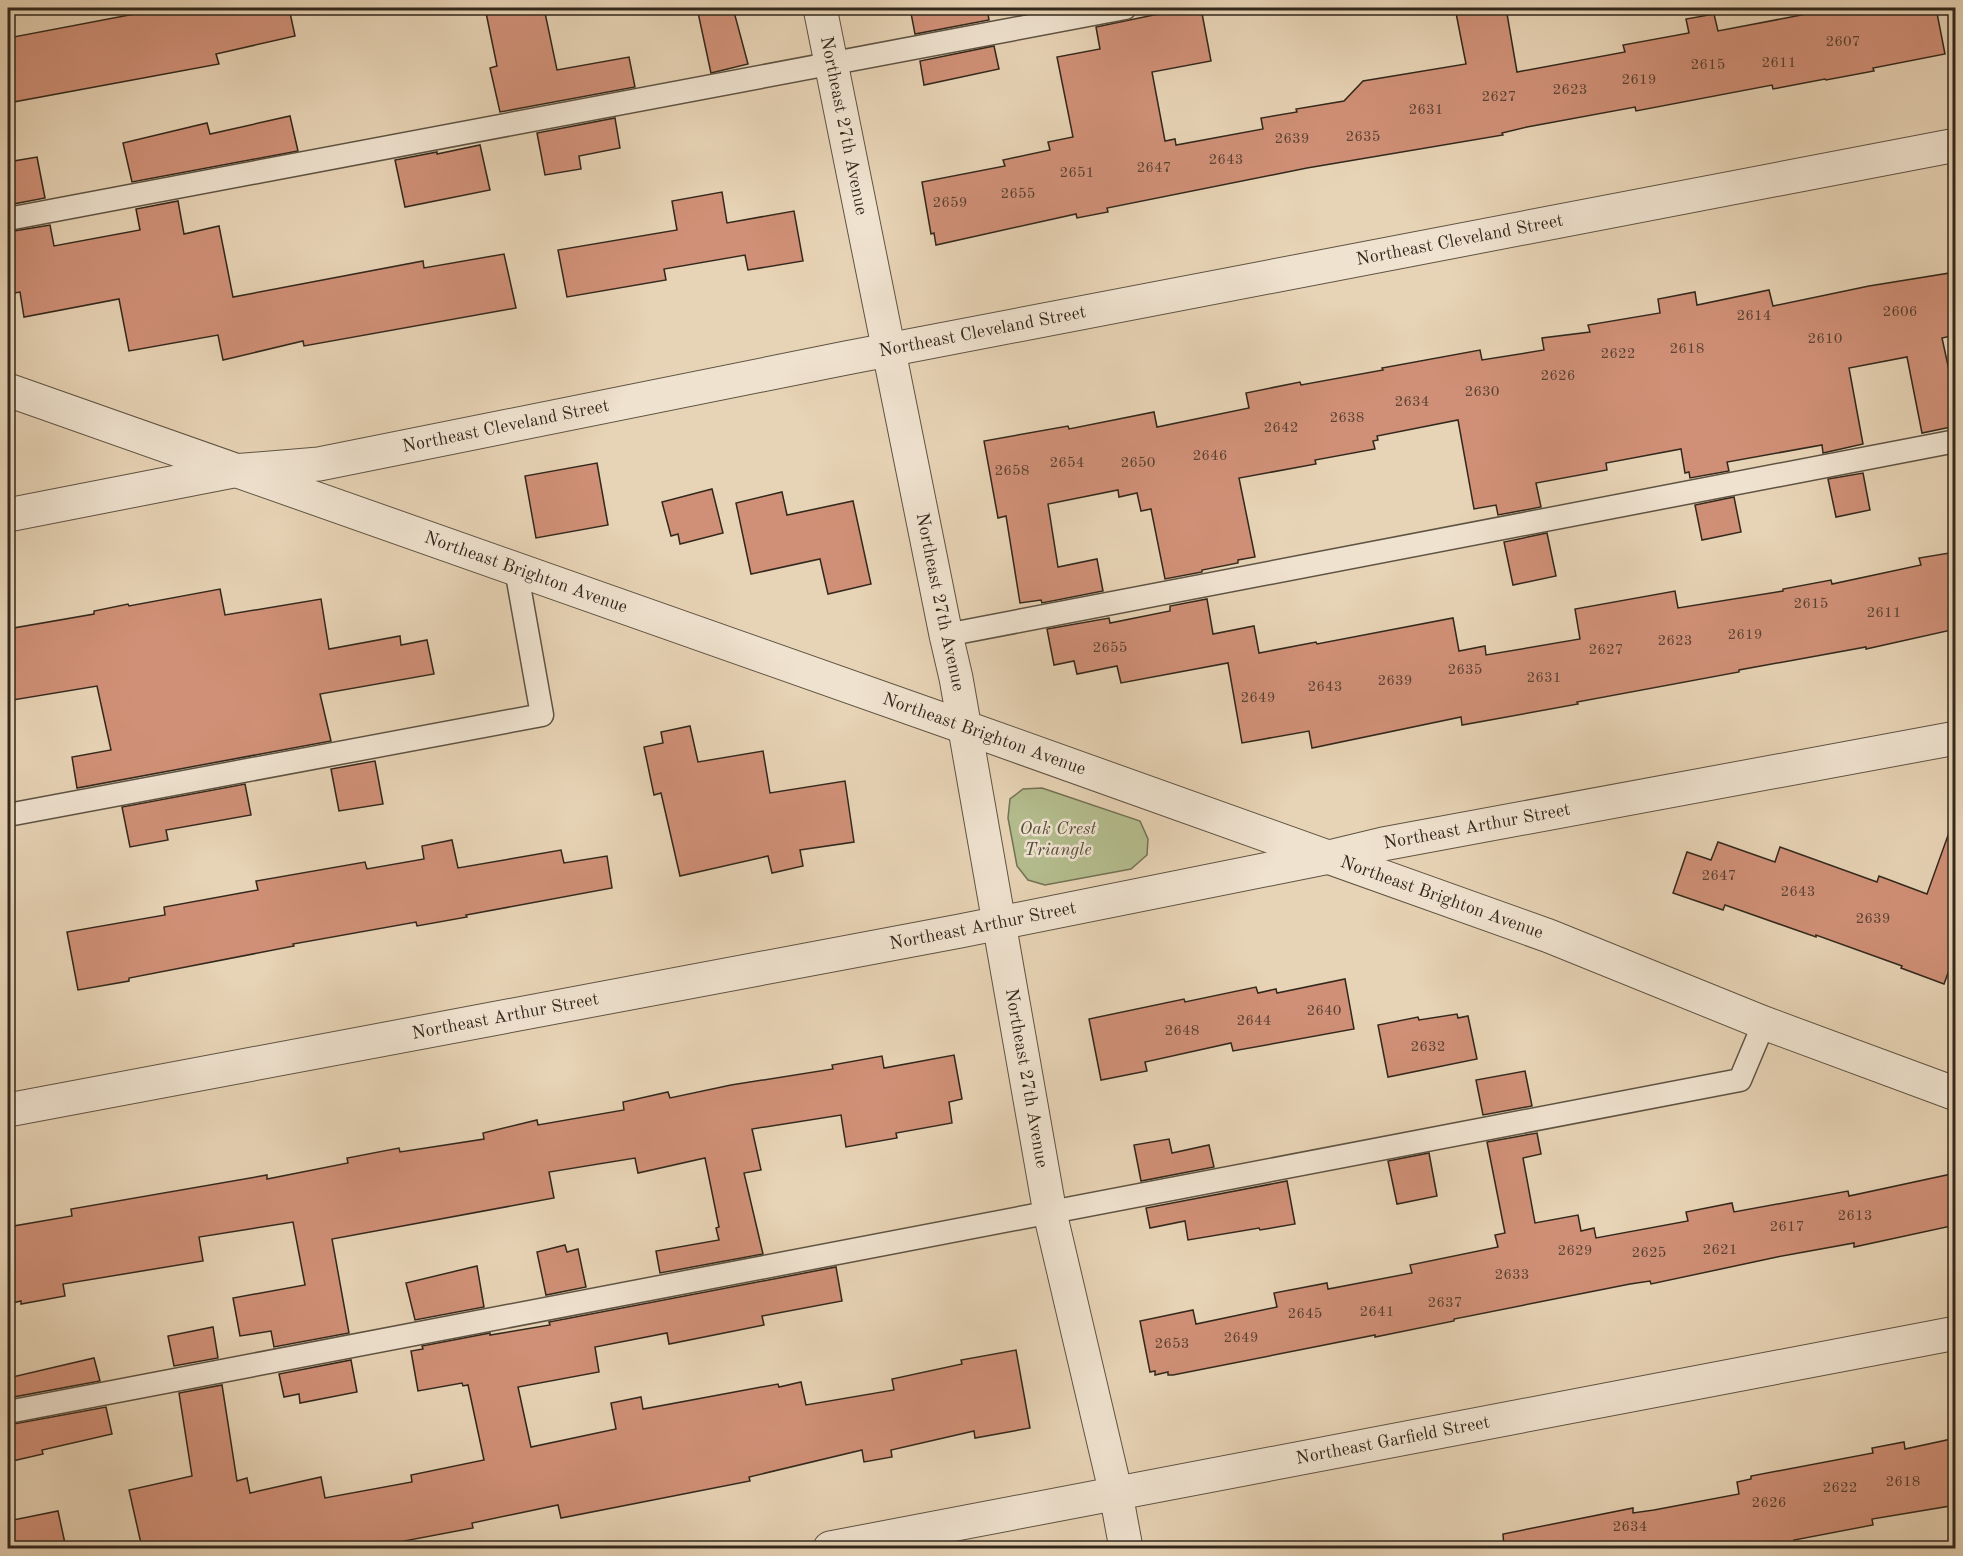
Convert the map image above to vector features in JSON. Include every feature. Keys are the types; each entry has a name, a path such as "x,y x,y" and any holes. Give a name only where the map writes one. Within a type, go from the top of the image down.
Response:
{"street":[{"name":"Northeast 27th Avenue","path":"820,8 956,678 1050,1213 1116,1494 1126,1548"},
{"name":"Northeast Cleveland Street","path":"8,515 233,471 319,464 888,350 1956,145"},
{"name":"Northeast Brighton Avenue","path":"8,390 1549,936 1764,1023 1956,1094"},
{"name":"Northeast Arthur Street","path":"8,1110 999,924 1395,842 1956,738"},
{"name":"Northeast Garfield Street","path":"830,1548 1956,1333"}],"lane":[{"path":"8,219 1125,8"},
{"path":"946,635 1956,441"},
{"path":"8,815 542,715 516,569"},
{"path":"8,1412 1740,1080 1764,1023"}],"green space":[{"name":"Oak Crest Triangle","path":"1042,788 1140,821 1148,839 1147,855 1131,869 1045,885 1028,880 1017,866 1008,818 1010,799 1023,789"}],"building":[{"path":"166,8 289,8 295,36 216,54 219,64 8,103 8,38"},
{"path":"485,8 544,8 557,70 629,57 635,87 500,112 490,68 497,66"},
{"path":"697,8 733,8 748,64 711,73"},
{"path":"910,8 987,8 989,20 915,34"},
{"path":"1187,8 1201,8 1211,61 1152,72 1165,141 1175,139 1176,145 1263,129 1261,118 1344,101 1363,81 1466,64 1455,8 1506,8 1517,72 1625,52 1623,45 1689,33 1686,19 1714,14 1718,31 1812,13 1811,8 1936,8 1945,54 1826,80 1773,89 1772,85 1636,111 1635,107 1527,127 1502,133 1503,135 1307,168 1107,208 1108,212 1077,218 1076,214 936,245 934,233 931,234 922,182 1005,166 1003,160 1050,150 1048,142 1073,137 1057,57 1100,49 1096,27"},
{"path":"994,46 999,69 924,85 920,61"},
{"path":"290,116 298,151 132,182 123,143 207,123 210,134"},
{"path":"615,118 620,148 579,156 581,169 545,175 537,133"},
{"path":"480,145 490,190 405,207 395,160"},
{"path":"37,157 45,198 8,205 8,162"},
{"path":"722,192 727,223 794,211 803,261 748,270 745,255 664,269 666,280 567,297 558,250 677,230 672,201"},
{"path":"178,201 184,234 219,226 233,297 423,261 424,268 504,254 516,308 304,346 303,341 223,360 218,335 129,351 119,299 24,317 20,292 8,294 8,232 50,225 54,246 140,230 136,209"},
{"path":"1956,272 1956,335 1942,338 1956,402 1956,426 1922,433 1907,357 1849,368 1863,444 1823,453 1822,445 1727,462 1729,471 1690,478 1689,472 1685,473 1681,449 1606,463 1607,470 1536,483 1541,507 1498,515 1496,505 1474,509 1458,420 1377,436 1378,440 1373,441 1375,449 1315,460 1316,464 1239,478 1255,557 1202,570 1202,572 1165,579 1151,509 1141,511 1137,493 1119,497 1118,490 1048,504 1058,567 1097,559 1103,591 1042,603 1041,600 1020,603 1006,516 998,518 984,441 1068,426 1069,429 1154,412 1157,427 1249,408 1246,393 1300,382 1301,385 1480,350 1482,360 1544,350 1542,338 1590,332 1588,325 1660,313 1658,299 1695,292 1697,305 1769,290 1773,306 1869,286"},
{"path":"597,463 608,525 536,538 525,476"},
{"path":"1863,473 1870,510 1836,517 1828,479"},
{"path":"712,489 723,533 680,544 678,534 671,536 662,502"},
{"path":"782,492 787,515 853,501 871,584 828,594 820,559 751,574 736,503"},
{"path":"1734,497 1741,532 1702,540 1695,505"},
{"path":"1547,533 1556,576 1513,585 1504,542"},
{"path":"1949,553 1950,558 1956,557 1956,629 1866,649 1866,647 1739,670 1739,672 1577,702 1578,704 1462,725 1461,717 1312,748 1309,731 1242,743 1228,663 1121,683 1117,666 1077,674 1074,661 1054,665 1047,629 1109,618 1110,623 1170,611 1170,606 1207,599 1213,634 1254,626 1259,653 1453,618 1459,651 1485,646 1486,655 1580,639 1575,609 1675,591 1678,608 1783,591 1783,589 1831,580 1832,584 1921,565 1919,558"},
{"path":"220,589 225,615 321,599 329,649 400,636 401,645 427,640 434,674 320,694 331,741 77,788 72,757 111,750 97,686 13,700 8,671 8,629 94,614 94,611 128,604 129,606"},
{"path":"690,726 698,762 763,751 770,793 845,781 854,842 800,850 803,866 772,873 768,856 680,876 661,793 654,795 644,747 663,743 661,732"},
{"path":"375,761 383,804 339,811 331,769"},
{"path":"245,784 251,815 166,830 168,840 130,847 122,807"},
{"path":"1951,827 1956,828 1956,951 1944,984 1816,935 1816,937 1725,905 1723,910 1673,893 1687,852 1711,860 1718,842 1775,862 1780,847 1877,882 1879,876 1927,894"},
{"path":"452,840 458,868 561,850 564,863 607,856 612,888 417,926 416,922 293,944 294,946 78,990 67,932 165,915 164,907 258,890 256,881 365,862 367,869 424,859 422,846"},
{"path":"1345,979 1354,1029 1233,1051 1231,1043 1145,1062 1147,1071 1101,1080 1089,1019 1256,987 1258,993 1276,989 1277,993"},
{"path":"1457,1014 1458,1018 1468,1016 1477,1059 1388,1077 1378,1025 1418,1017 1419,1020"},
{"path":"954,1055 962,1099 949,1102 952,1123 896,1133 897,1138 846,1147 841,1115 752,1129 761,1170 744,1173 763,1254 660,1273 656,1251 719,1240 716,1228 719,1227 705,1158 638,1173 635,1158 549,1172 554,1198 332,1239 349,1333 274,1347 271,1331 240,1336 233,1298 305,1285 293,1222 199,1237 203,1261 63,1284 65,1296 21,1304 21,1301 8,1304 8,1227 72,1216 71,1209 267,1175 267,1179 348,1163 347,1158 399,1148 400,1152 484,1139 483,1133 537,1120 538,1125 624,1110 623,1102 668,1092 670,1098 731,1085 833,1069 832,1065 882,1056 884,1068"},
{"path":"1525,1071 1532,1106 1483,1115 1476,1080"},
{"path":"1537,1133 1541,1154 1523,1158 1535,1223 1578,1215 1581,1231 1594,1228 1596,1238 1688,1221 1686,1212 1732,1203 1734,1212 1848,1191 1849,1196 1956,1173 1956,1225 1854,1247 1854,1243 1777,1257 1651,1284 1650,1281 1630,1284 1375,1337 1375,1335 1173,1375 1168,1375 1168,1372 1155,1375 1155,1371 1150,1372 1140,1321 1193,1310 1196,1324 1277,1307 1274,1293 1327,1283 1328,1289 1412,1273 1410,1265 1498,1247 1495,1235 1505,1233 1487,1142"},
{"path":"1169,1139 1172,1153 1209,1145 1214,1167 1141,1181 1134,1145"},
{"path":"1429,1153 1437,1196 1397,1204 1388,1161"},
{"path":"1287,1181 1295,1224 1188,1240 1185,1221 1150,1228 1146,1208"},
{"path":"565,1245 567,1252 578,1249 586,1287 546,1295 537,1252"},
{"path":"477,1266 484,1307 415,1320 406,1283"},
{"path":"836,1267 842,1301 762,1316 764,1325 669,1344 667,1333 595,1347 599,1372 518,1387 531,1447 616,1429 611,1403 641,1397 643,1409 778,1384 779,1387 801,1382 806,1405 894,1390 892,1379 962,1364 961,1360 1016,1350 1030,1428 975,1438 974,1431 891,1450 892,1457 864,1462 862,1450 749,1477 750,1481 561,1518 558,1505 472,1523 473,1528 404,1541 406,1548 142,1548 129,1490 192,1476 179,1393 222,1385 237,1481 247,1478 250,1493 321,1477 325,1498 412,1482 411,1475 484,1460 468,1385 463,1386 462,1383 418,1391 411,1351 423,1349 422,1346 490,1333 490,1335 550,1325 549,1322"},
{"path":"213,1327 218,1358 174,1366 168,1336"},
{"path":"94,1358 100,1381 8,1398 8,1378"},
{"path":"351,1360 357,1392 300,1403 299,1394 284,1397 279,1374"},
{"path":"106,1407 112,1434 42,1450 43,1454 8,1462 8,1425"},
{"path":"1956,1438 1956,1505 1872,1519 1873,1525 1794,1540 1795,1544 1773,1548 1504,1548 1503,1534 1633,1508 1633,1513 1739,1494 1737,1482 1751,1479 1751,1476 1873,1453 1872,1448 1904,1442 1905,1449"},
{"path":"58,1511 66,1548 8,1548 8,1521"}]}
